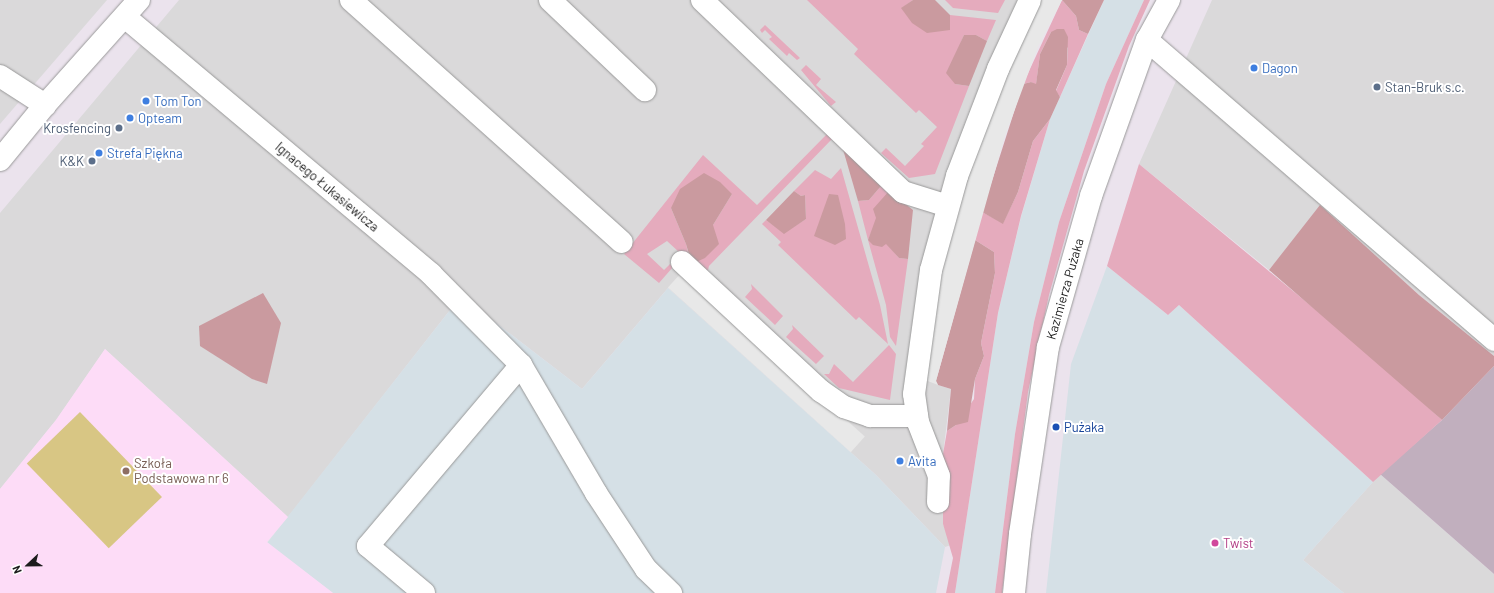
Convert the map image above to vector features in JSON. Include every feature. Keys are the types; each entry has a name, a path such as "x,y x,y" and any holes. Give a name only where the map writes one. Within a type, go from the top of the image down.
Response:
{"street":[{"path":"0,160 45,105 139,0"},
{"path":"351,0 622,242"},
{"path":"550,0 645,90"},
{"path":"702,0 903,192 948,206"},
{"path":"938,502 939,476 917,416 914,394 931,270 957,176 998,69 1030,0"},
{"name":"Kazimierza Pużaka","path":"1014,593 1020,534 1048,347 1091,196 1147,40 1169,0"},
{"name":"Ignacego Łukasiewicza","path":"125,17 431,274 521,365 596,493 629,544 646,569 671,593"},
{"path":"1147,40 1494,340"},
{"path":"0,76 45,105"},
{"path":"682,262 821,391 844,407 870,416 917,416"},
{"path":"424,593 368,546 521,365"}],"shaded area":[{"path":"0,0 107,0 0,124"},
{"path":"179,0 1038,0 958,213 933,307 938,385 951,389 943,454 943,524 951,545 945,547 876,475 668,288 582,389 461,296 288,517 105,349 56,420 0,489 0,213"},
{"path":"807,0 913,0 902,8 942,30 950,30 950,15 996,20 987,41 976,35 964,35 961,42 955,84 969,86 935,174 909,178 881,153 886,148 905,166 924,146 921,144 937,127 919,110 916,113 854,54 858,49"},
{"path":"913,0 935,0 950,15 950,30 927,33 912,23 901,8"},
{"path":"945,0 1005,0 998,13 953,8"},
{"path":"1038,0 1062,0 1038,47 1004,139 936,381 938,385 920,378 933,307 958,213 979,145"},
{"path":"1062,0 1076,16 1079,30 1088,34 1060,97 1056,91 1067,65 1068,48 1051,32 1040,54 1036,85 1031,82 1023,84"},
{"path":"1062,0 1104,0 1088,34 1079,30 1076,16"},
{"path":"1104,0 1144,0 1106,84 1059,222 1034,322 1015,434 995,593 955,593 998,313 1021,217 1050,119"},
{"path":"1144,0 1150,0 1129,46 1084,171 1049,295 1028,392 1002,593 995,593 1015,434 1034,322 1059,222 1106,84"},
{"path":"1212,0 1494,0 1494,356 1419,295 1320,206 1269,270 1139,164"},
{"path":"765,25 800,58 797,60 789,53 787,56 769,39 772,37 765,30 762,33 760,30"},
{"path":"1057,29 1064,29 1068,37 1067,65 1056,90 1060,97 1050,119 1033,141 1018,192 1003,224 982,212 1023,84 1031,82 1036,84 1040,54 1051,32"},
{"path":"964,35 976,35 987,41 969,86 955,84 946,73"},
{"path":"806,65 821,79 816,85 836,102 831,106 801,70"},
{"path":"1050,119 1021,216 998,313 955,593 946,593 953,558 943,524 943,454 947,431 956,425 974,399 975,379 984,356 981,343 995,273 994,252 975,240 982,212 1003,223 1018,192 1033,141"},
{"path":"828,133 832,139 709,266 708,270 698,269 691,263 667,241 647,254 664,270 670,264 673,267 659,283 624,254 703,155 757,205","holes":["732,194 691,263 686,244 671,208"]},
{"path":"842,146 881,186 869,200 858,201"},
{"path":"1139,164 1368,353 1442,420 1373,482 1179,305 1168,315 1107,266"},
{"path":"841,168 880,305 888,344 859,317 856,320 778,245 781,242 762,224 766,220 784,233 806,219 805,195 801,196 794,191 815,170 831,179"},
{"path":"704,173 720,182 732,194 713,225 719,244 705,258 692,264 686,244 671,208 680,189"},
{"path":"881,186 889,191 868,240 858,201 869,200"},
{"path":"794,191 801,196 805,195 806,219 784,234 766,220"},
{"path":"889,191 913,210 908,259 899,258 886,244 882,247 873,245 868,240 876,218 873,209"},
{"path":"829,194 838,195 845,224 846,239 835,245 814,236"},
{"path":"1320,205 1419,295 1494,356 1494,366 1442,420 1269,270"},
{"path":"868,240 886,243 899,258 908,259 896,346 890,337 886,305"},
{"path":"975,240 994,252 995,273 981,343 984,356 975,379 968,422 956,425 947,431 951,389 938,385 936,381"},
{"path":"1107,266 1168,315 1179,305 1373,482 1303,560 1344,593 1046,593 1071,364"},
{"path":"682,272 865,437 851,452 668,288"},
{"path":"751,284 783,316 775,325 745,297 752,289"},
{"path":"668,288 876,475 945,547 936,593 333,593 267,543 461,296 582,389"},
{"path":"263,293 281,323 267,384 252,379 200,346 199,326"},
{"path":"792,325 824,356 816,364 786,337 793,329"},
{"path":"889,345 896,354 890,400 839,388 824,374 829,374 834,364 853,382"},
{"name":"Szkoła Podstawowa nr 6","path":"105,349 288,517 267,542 333,593 0,593 0,489 56,420"},
{"path":"1494,366 1494,574 1380,474 1442,420"},
{"path":"80,412 162,497 109,548 27,463"},
{"path":"1380,474 1494,574 1494,593 1344,593 1303,560"}],"place":[{"name":"Dagon","path":"1254,68"},
{"name":"Stan-Bruk s.c.","path":"1377,87"},
{"name":"Tom Ton","path":"146,101"},
{"name":"Opteam","path":"130,118"},
{"name":"Krosfencing","path":"119,128"},
{"name":"Strefa Piękna","path":"99,153"},
{"name":"K&K","path":"92,161"},
{"name":"Pużaka","path":"1056,427"},
{"name":"Avita","path":"900,461"},
{"name":"Szkoła Podstawowa nr 6","path":"126,471"},
{"name":"Twist","path":"1215,543"}]}
